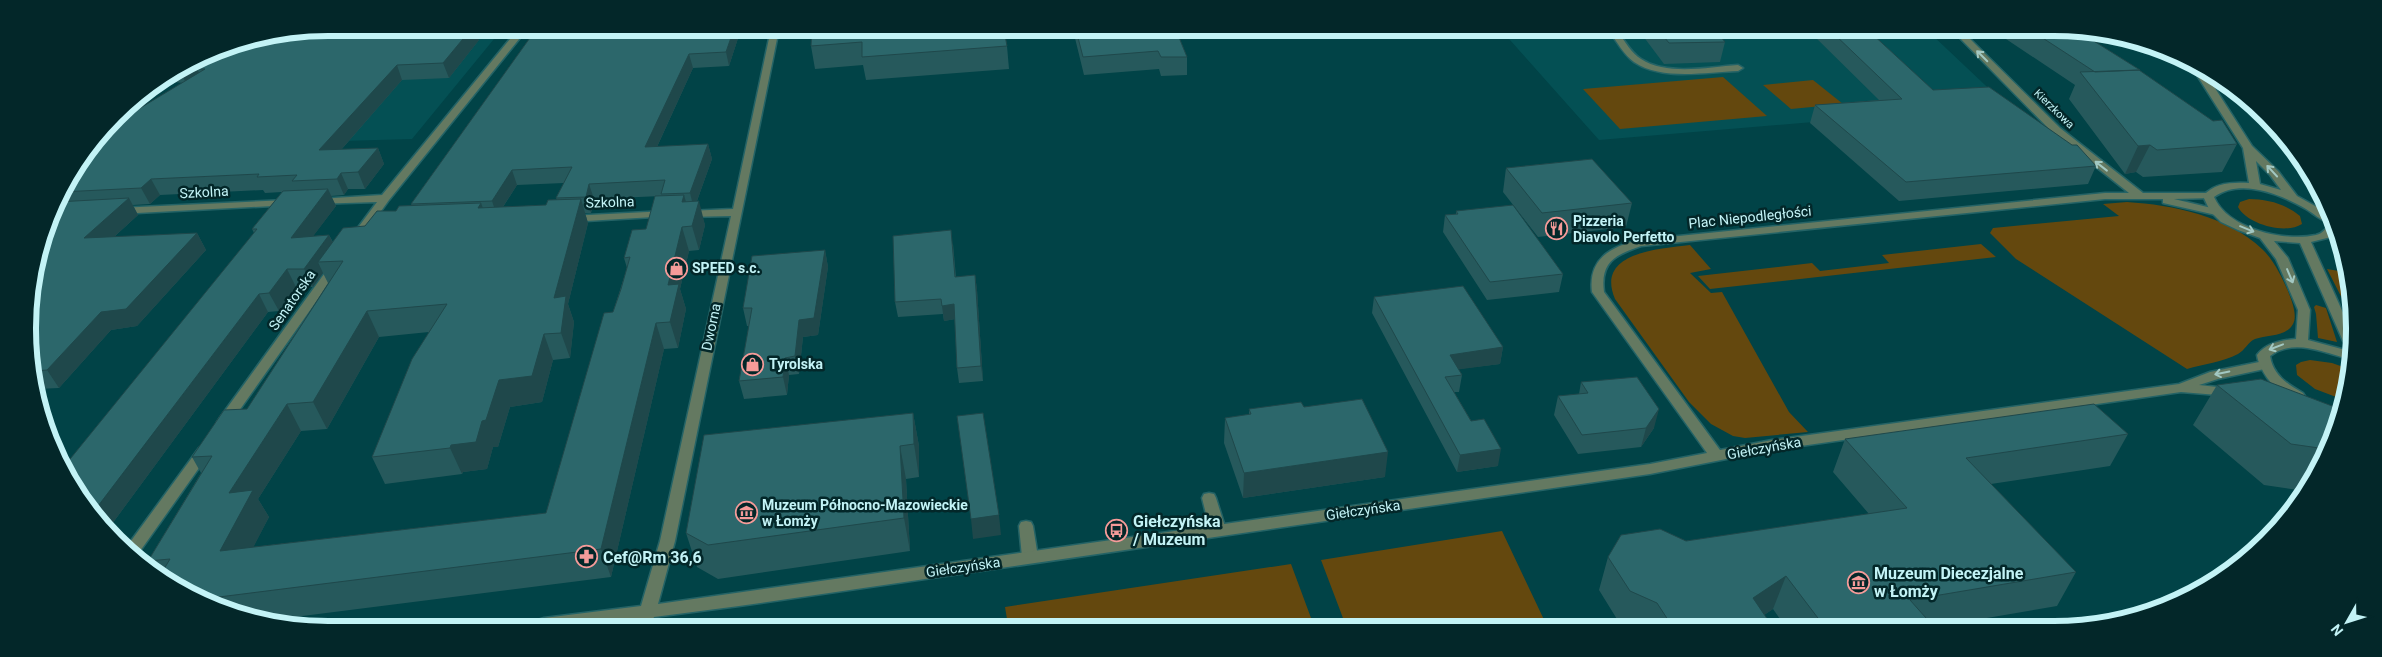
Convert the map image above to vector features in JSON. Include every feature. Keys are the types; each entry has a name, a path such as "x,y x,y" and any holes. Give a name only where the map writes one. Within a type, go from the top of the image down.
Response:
{"street":[{"name":"Senatorska","path":"135,547 385,198 517,36"},
{"name":"Dworna","path":"645,618 662,565 755,136 774,36"},
{"path":"1617,36 1632,56 1650,66 1676,70 1738,68"},
{"name":"Kierzkowa","path":"1962,36 2056,130 2140,196"},
{"path":"2203,77 2248,148 2274,173 2292,197"},
{"path":"2248,148 2255,187"},
{"path":"2323,214 2292,197 2255,187 2223,187 2214,190 2208,196 2209,203 2216,212 2237,225 2264,235 2305,241 2321,239 2330,234"},
{"name":"Plac Niepodległości","path":"1717,456 1598,292 1595,278 1599,268 1607,258 1618,250 1639,243 2106,196 2208,196"},
{"name":"Plac Niepodległości","path":"2140,196 2216,212"},
{"name":"Szkolna","path":"103,212 385,198"},
{"name":"Szkolna","path":"559,219 737,212"},
{"path":"364,227 384,226"},
{"path":"2264,235 2282,258 2304,310 2302,344"},
{"path":"2305,241 2346,334"},
{"path":"2307,401 2285,389 2271,377 2264,365 2263,355 2270,348 2284,344 2302,344 2328,348 2344,353"},
{"name":"Giełczyńska","path":"2182,388 2215,375 2264,365"},
{"name":"Giełczyńska","path":"594,621 645,618 1030,557 1650,469 1772,445 1980,414 2182,388 2246,392"},
{"path":"2262,391 2285,389"},
{"path":"1209,498 1218,530"},
{"path":"1026,526 1030,557"}],"shaded area":[{"path":"361,36 496,36 412,139 240,144"},
{"path":"1506,36 1933,36 2002,101 1945,111 1599,140"},
{"path":"1723,77 1767,116 1620,129 1583,89"},
{"path":"1813,80 1843,104 1791,109 1763,85"},
{"path":"2249,199 2269,201 2282,205 2300,216 2302,224 2295,227 2277,228 2258,223 2249,218 2238,207 2240,202"},
{"path":"2127,202 2181,209 2199,214 2233,228 2248,238 2270,258 2286,286 2295,316 2290,328 2281,333 2255,339 2232,357 2187,369 2016,259 1990,233 1993,228 2119,216 2103,204"},
{"path":"1981,244 1996,257 1710,289 1698,276 1812,263 1820,271 1889,263 1882,255"},
{"path":"1690,245 1711,269 1690,273 1711,293 1722,292 1789,412 1808,432 1745,438 1733,436 1711,424 1689,402 1615,299 1611,283 1614,271 1622,262 1647,251"},
{"path":"2327,269 2340,271 2344,303"},
{"path":"2316,305 2326,308 2337,342 2318,338 2314,307"},
{"path":"2310,360 2332,363 2343,367 2337,398 2315,389 2297,375 2296,365"},
{"path":"1502,531 1545,621 1344,621 1321,560"},
{"path":"1291,564 1312,621 1007,621 1005,607"}],"building":[{"path":"328,36 465,36 443,63 397,65 319,150 378,148 358,172 341,173 337,179 292,181 297,175 257,177 259,174 151,179 141,188 70,192 97,151 122,122 131,113 205,69 197,69 217,58 253,46 290,39"},
{"path":"531,36 732,36 726,52 689,54 645,147 708,144 690,193 661,194 665,180 589,184 586,197 556,198 572,167 512,170 492,201 411,204"},
{"path":"812,36 1005,36 1007,46 862,57 862,42 811,46"},
{"path":"1078,36 1178,36 1187,57 1161,57 1158,51 1083,57"},
{"path":"1663,36 1720,36 1725,42 1669,43"},
{"path":"1836,36 1874,36 1933,90 1989,87 2072,145 2077,145 2096,166 1906,182 1815,105 1902,99"},
{"path":"2040,36 2090,39 2140,70 2095,72"},
{"path":"2139,70 2213,121 2222,120 2237,144 2157,150 2150,145 2138,146 2080,72"},
{"path":"1592,159 1632,203 1542,213 1506,168"},
{"path":"328,189 291,238 329,235 304,269 287,269 269,293 259,294 98,507 68,462 257,229 252,229 283,191"},
{"path":"684,195 682,202 699,201 692,226 682,227 668,285 679,284 670,322 656,323 601,549 214,598 182,582 164,569 170,559 152,561 149,559 212,456 192,457 224,410 247,409 343,261 318,262 343,228 365,226 377,211 396,211 399,206 481,203 478,208 546,205 548,200 581,199 554,298 566,296 561,333 544,334 532,376 499,380 486,420 482,421 476,442 451,445 450,448 372,457 412,359 447,304 367,311 313,402 287,404 229,493 253,490 220,551 546,513 604,313 613,312 621,289 630,257 624,258 632,230 646,229 655,196"},
{"path":"129,198 84,238 197,233 126,309 101,312 47,370 40,371 36,328 39,290 46,253 65,202"},
{"path":"1513,205 1563,274 1490,282 1445,215 1458,214 1456,211"},
{"path":"951,230 955,277 975,275 981,366 957,368 954,304 942,306 941,299 895,302 893,236"},
{"path":"825,250 814,318 799,320 795,356 785,358 783,377 739,381 752,308 743,308 752,256"},
{"path":"1463,286 1503,347 1450,355 1462,375 1445,377 1471,421 1484,419 1501,449 1460,455 1374,297"},
{"path":"1637,377 1659,409 1646,428 1582,435 1558,396 1588,393 1581,382"},
{"path":"2261,379 2335,407 2320,448 2291,444 2217,385"},
{"path":"1362,399 1388,452 1244,473 1225,418 1251,414 1249,409 1301,402 1304,407"},
{"path":"2094,404 2128,434 1966,458 2076,572 1910,600 1929,621 1820,621 1786,576 1753,598 1769,621 1669,621 1657,603 1630,591 1608,557 1621,535 1660,529 1686,541 1907,508 1845,439"},
{"path":"913,413 914,444 900,446 904,518 708,545 686,533 704,435"},
{"path":"983,413 999,515 971,519 957,416"}],"place":[{"name":"Pizzeria Diavolo Perfetto","path":"1557,229"},
{"name":"SPEED s.c.","path":"676,268"},
{"name":"Tyrolska","path":"753,364"},
{"name":"Muzeum Północno-Mazowieckie w Łomży","path":"746,513"},
{"name":"Giełczyńska / Muzeum","path":"1117,530"},
{"name":"Cef@Rm 36,6","path":"587,557"},
{"name":"Muzeum Diecezjalne w Łomży","path":"1858,582"}]}
